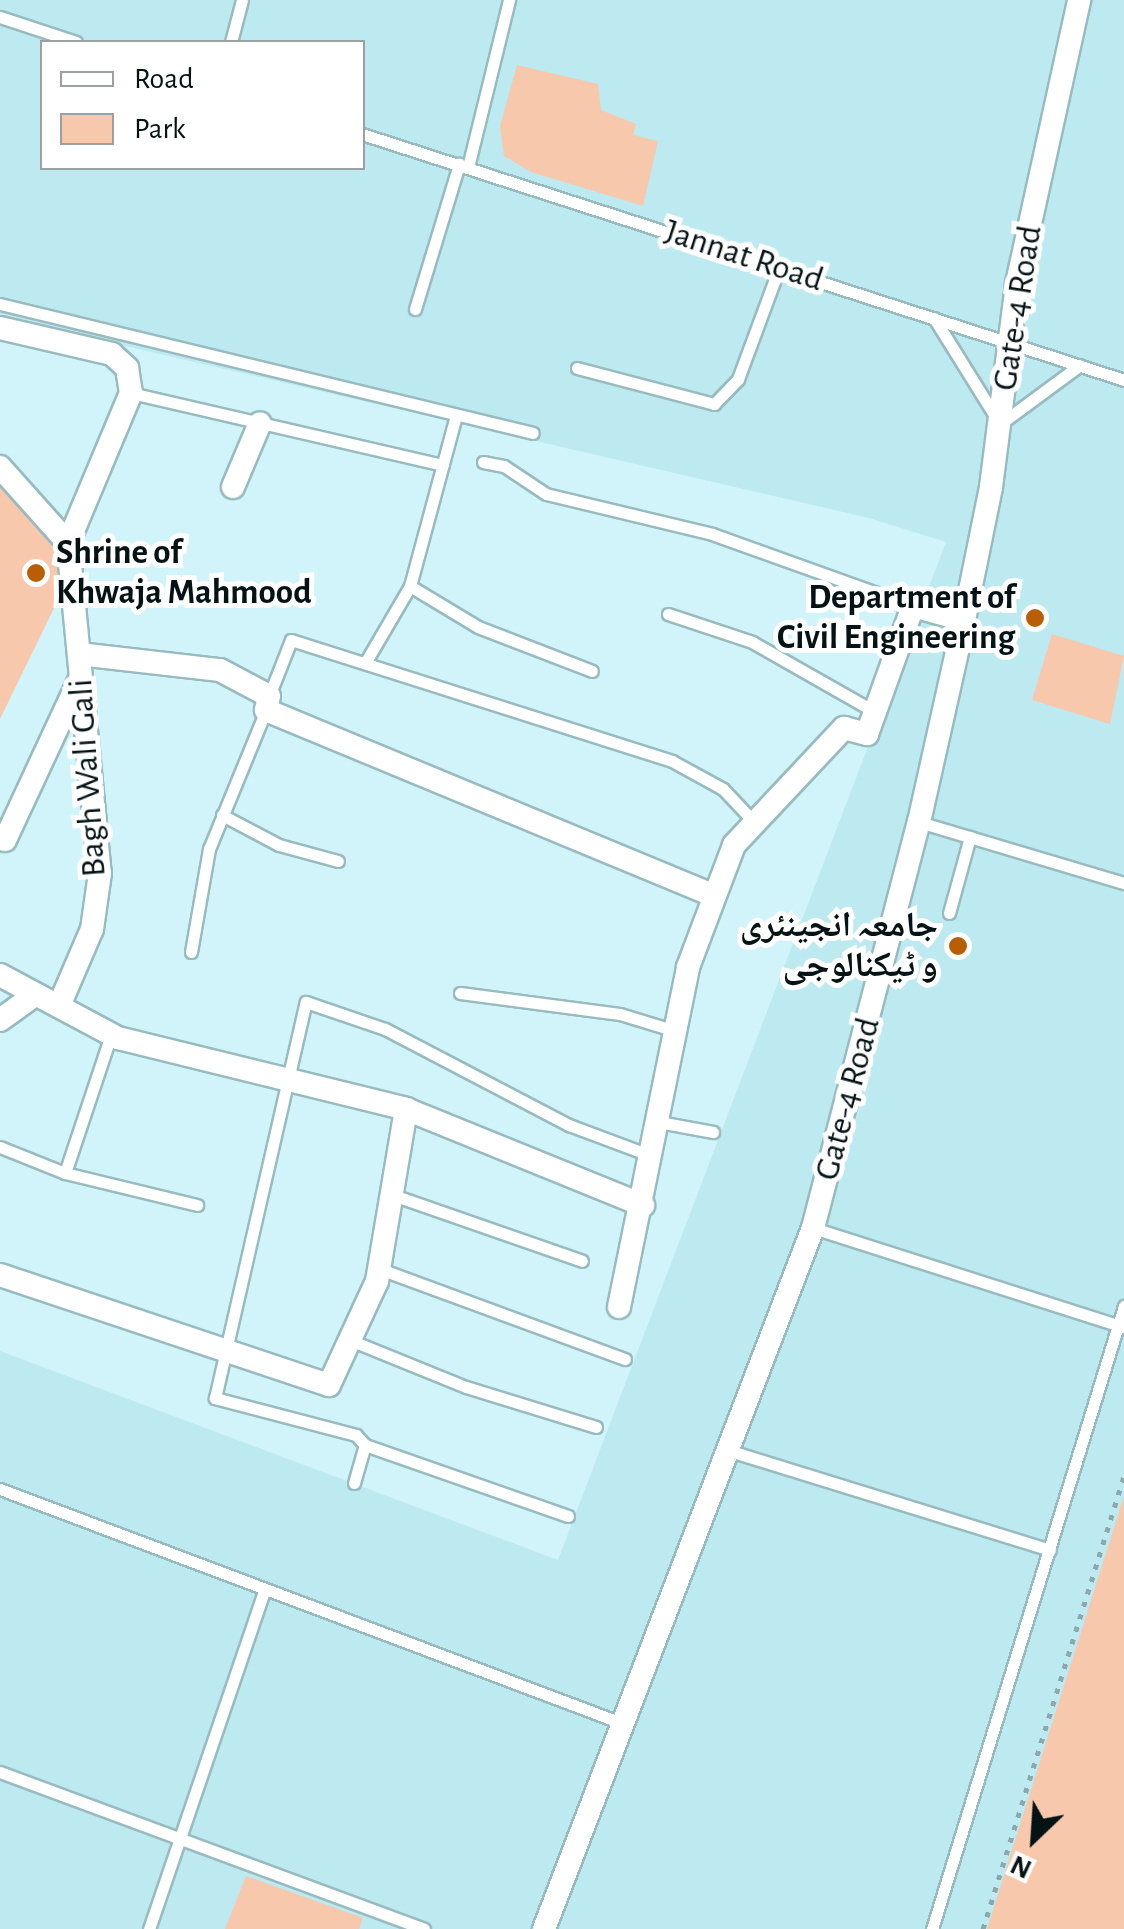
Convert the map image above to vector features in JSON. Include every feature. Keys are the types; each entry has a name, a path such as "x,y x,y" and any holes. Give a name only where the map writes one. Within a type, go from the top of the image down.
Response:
{"street":[{"name":"Gate-4 Road","path":"544,1929 723,1449 813,1228 919,822 964,620 1000,424 1010,342 1079,0"},
{"path":"0,328 112,354 127,368 131,392"},
{"name":"Bagh Wali Gali","path":"59,1006 92,929 100,873 68,543 131,392"},
{"path":"232,488 260,422"},
{"path":"0,468 68,543"},
{"path":"620,1307 688,967 734,845 844,728 867,734 913,606 964,620"},
{"path":"79,654 220,670 268,703 714,896"},
{"path":"6,840 80,680"},
{"path":"0,975 111,1035 406,1108 643,1205"},
{"path":"0,1020 36,994"},
{"path":"0,1275 222,1353 329,1385 380,1269 406,1108"}],"lane":[{"path":"232,40 242,0"},
{"path":"415,309 463,165 509,0"},
{"path":"0,17 70,40"},
{"name":"Jannat Road","path":"365,135 1124,380"},
{"path":"577,368 714,404 738,380 779,268"},
{"path":"0,304 533,433"},
{"path":"934,318 1000,424 1080,365"},
{"path":"131,392 443,466"},
{"path":"365,663 410,586 456,416"},
{"path":"483,462 504,466 546,494 712,534 913,606"},
{"path":"410,586 478,627 592,670"},
{"path":"668,614 752,642 875,712"},
{"path":"190,952 209,850 291,640 672,762 723,789 755,822"},
{"path":"222,815 304,855 338,861"},
{"path":"919,822 1124,883"},
{"path":"949,913 970,837"},
{"path":"460,993 620,1014 676,1031"},
{"path":"568,1516 365,1445 356,1436 214,1398 291,1082 306,1002 385,1029 569,1125 652,1156"},
{"path":"65,1173 111,1035"},
{"path":"658,1122 713,1132"},
{"path":"0,1147 65,1173 196,1205"},
{"path":"392,1195 582,1262"},
{"path":"813,1228 1121,1326"},
{"path":"380,1269 625,1360"},
{"path":"932,1929 1121,1326 1124,1306"},
{"path":"350,1340 466,1387 596,1427"},
{"path":"354,1483 365,1445"},
{"path":"723,1449 1050,1550"},
{"path":"0,1489 619,1722"},
{"path":"149,1929 265,1589"},
{"path":"0,1772 424,1929"}],"path":[{"path":"982,1929 1124,1476"}],"shaded area":[{"name":"جامعہ انجینئری و ٹیکنالوجی","path":"0,0 1124,0 1124,1929 0,1929 0,1351 558,1560 946,542 869,518 0,317"}],"green space":[{"path":"517,65 598,84 601,110 636,124 633,135 658,141 643,206 531,172 504,156 500,126"},
{"name":"Shrine of Khwaja Mahmood","path":"0,467 68,543 78,613 56,604 0,719"},
{"path":"1052,634 1124,656 1110,724 1032,700"},
{"path":"1124,1496 1124,1929 987,1929"},
{"path":"246,1876 363,1918 359,1929 225,1929"}],"place":[{"name":"Shrine of Khwaja Mahmood","path":"36,573"},
{"name":"Department of Civil Engineering","path":"1035,618"},
{"name":"جامعہ انجینئری و ٹیکنالوجی","path":"958,946"}]}
